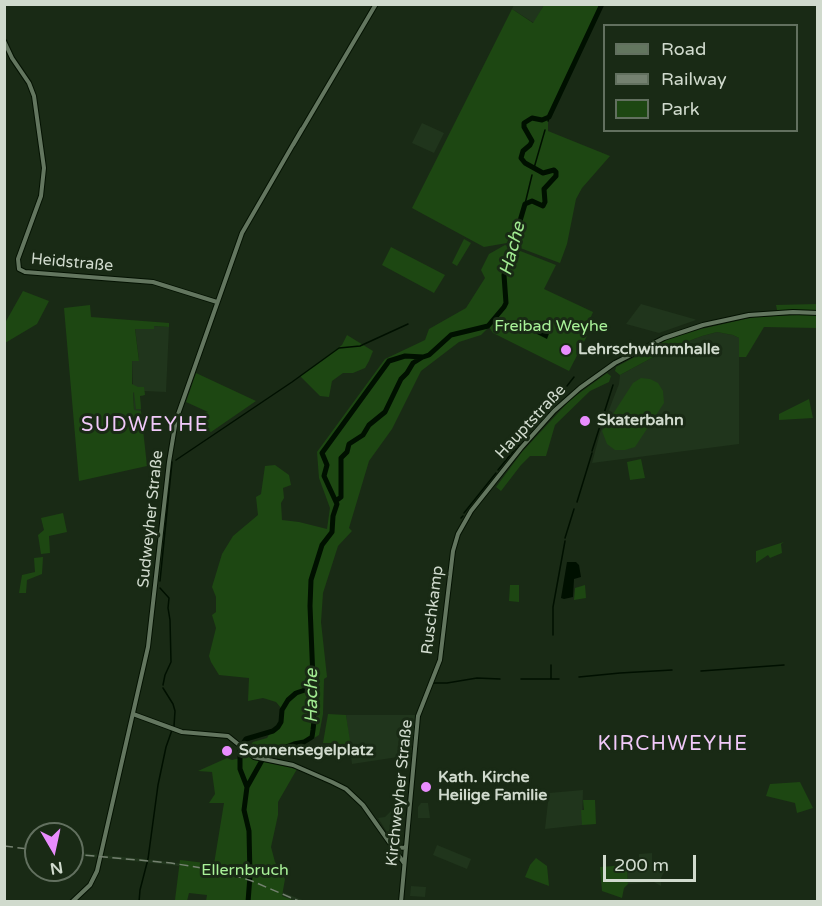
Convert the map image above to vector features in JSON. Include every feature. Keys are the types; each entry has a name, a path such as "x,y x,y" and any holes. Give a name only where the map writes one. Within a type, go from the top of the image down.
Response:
{"main road":[{"name":"Sudweyher Straße","path":"72,902 89,886 95,876 150,634 173,432 217,302 242,233 376,4"},
{"name":"Heidstraße","path":"4,41 12,58 29,83 35,101 44,168 41,196 18,259 19,269 25,272 153,282 217,302"},
{"name":"Hauptstraße","path":"458,534 477,502 534,432 580,388 612,365 664,338 703,325 760,314 818,312"},
{"name":"Ruschkamp","path":"428,687 440,660 451,559 458,534"},
{"name":"Kirchweyher Straße","path":"401,902 418,716 428,687"},
{"path":"133,714 182,732 222,734 242,746 254,757 298,767 346,789 372,816 405,863"},
{"path":"394,849 406,850"}],"shaded area":[{"path":"514,5 544,5 534,23 512,9"},
{"path":"422,123 444,133 434,153 412,143"},
{"path":"641,304 696,320 659,333 626,324"},
{"path":"529,320 550,331 547,339 525,328"},
{"path":"154,326 169,327 166,392 144,391 145,395 140,396 141,411 134,411 132,361 139,360 135,328 153,329"},
{"path":"717,332 739,338 739,444 592,463 620,375 670,348"},
{"path":"567,562 576,562 579,565 581,577 574,579 573,597 564,599 561,598"},
{"path":"346,715 416,715 411,755 352,764"},
{"path":"583,790 582,825 545,829 549,793"},
{"path":"421,803 428,803 430,818 418,818 418,807"},
{"path":"391,811 405,811 401,845 394,843 378,818 385,817"},
{"path":"437,845 471,859 467,869 433,855"},
{"path":"84,853 220,869 305,901 295,901 220,873 172,865 84,856"},
{"path":"652,853 652,864 669,862 661,878 661,886 654,882 628,884 627,865 639,865 639,854"},
{"path":"411,886 426,887 425,897 410,896"}],"green space":[{"path":"544,5 600,5 548,116 548,131 610,156 582,188 576,199 567,244 560,263 507,243 484,247 412,208 512,9 533,23"},
{"path":"464,239 471,243 457,266 452,263"},
{"name":"Freibad Weyhe","path":"505,245 556,265 544,289 593,312 584,333 587,336 569,371 493,333 489,327 481,335 459,342 421,371 392,429 369,461 349,528 352,531 338,546 323,593 321,622 327,677 324,679 323,714 319,735 289,749 279,758 256,753 249,747 253,742 267,738 280,726 283,719 281,708 276,702 263,698 248,701 249,678 219,675 209,656 216,628 212,615 216,612 216,597 212,587 222,554 233,536 258,515 256,497 261,494 265,466 275,465 289,475 291,485 283,488 282,520 327,529 330,508 319,478 317,452 385,359 425,340 429,329 466,308 485,278 481,270 489,254"},
{"path":"391,247 445,275 434,293 382,265"},
{"path":"23,291 49,301 37,324 5,343 5,323"},
{"path":"817,304 817,310 777,310 776,305"},
{"path":"90,305 91,317 169,323 169,327 154,326 154,329 135,329 139,361 132,361 132,384 144,387 145,395 140,396 141,409 136,409 133,393 134,410 141,411 147,466 79,481 64,308"},
{"path":"817,315 817,328 764,327 746,357 739,357 739,338 717,332 670,348 620,375 615,371 616,367 666,340 701,329 754,317"},
{"path":"347,335 373,351 369,361 365,368 353,373 343,373 332,381 329,397 320,396 300,376 342,345"},
{"path":"196,373 256,401 211,432 192,423 196,415 208,412 186,402"},
{"path":"607,373 611,376 609,382 590,391 555,425 546,456 530,456 501,491 496,487 522,452 570,400"},
{"path":"641,378 658,383 663,391 664,403 635,447 615,450 607,444 602,431 633,383"},
{"path":"809,399 813,418 779,420 779,414"},
{"path":"641,459 645,478 630,480 627,462"},
{"path":"63,513 67,532 49,536 50,553 41,554 38,535 44,530 41,518"},
{"path":"784,542 781,544 782,553 770,558 768,555 756,563 756,551"},
{"path":"43,557 42,574 27,580 26,593 19,593 22,575 35,572 34,558"},
{"path":"510,585 519,585 519,602 509,601"},
{"path":"585,585 586,598 574,600 575,588"},
{"path":"328,714 346,715 351,747 323,743"},
{"name":"Ellernbruch","path":"241,749 255,760 297,769 278,802 278,815 271,847 275,862 285,879 282,896 295,901 206,901 207,895 189,893 187,901 175,900 180,860 214,864 224,803 209,803 215,794 212,772 198,771 227,758 232,760 240,758"},
{"path":"800,782 813,808 797,813 795,803 766,796 770,784"},
{"path":"583,800 595,800 596,824 582,825"},
{"path":"536,858 547,866 549,886 525,877"},
{"path":"627,865 628,884 624,888 622,898 602,891 600,867"}],"waterway":[{"name":"Hache","path":"248,902 249,831 244,810 247,787 265,755 304,742 312,737 314,721 310,697 313,679 311,580 322,545 332,532 333,516 337,504 324,476 327,465 322,453 389,361 405,356 429,355 451,335 488,326 504,307 506,303 504,275 525,204 532,201 543,206 544,189 556,176 554,170 543,173 525,163 521,158 523,151 532,141 524,123 532,118 542,120 549,117 602,4"},
{"name":"Hache","path":"548,121 549,117"},
{"path":"534,168 545,130"},
{"path":"525,204 532,175"},
{"path":"176,460 339,348 360,346 408,324"},
{"name":"Hache","path":"337,500 341,497 341,458 347,452 349,444 363,435 369,425 385,412 401,379 413,363 421,358"},
{"path":"567,386 574,377"},
{"path":"592,451 613,385"},
{"path":"555,400 565,389"},
{"path":"548,408 552,404"},
{"path":"540,418 545,413"},
{"path":"498,470 538,421"},
{"path":"577,502 592,453"},
{"path":"160,581 172,462"},
{"path":"464,513 496,473"},
{"path":"565,538 574,509"},
{"path":"553,635 553,607 565,541"},
{"path":"160,588 169,598 170,620 171,662 163,685"},
{"path":"551,665 551,679"},
{"path":"701,671 784,665"},
{"path":"579,677 672,670"},
{"path":"433,683 477,678 500,679"},
{"path":"521,679 559,679"},
{"path":"163,688 173,704 174,726"},
{"path":"247,787 240,769 240,748 246,739 273,731 278,727 282,710 288,700 296,693 311,688"},
{"path":"139,902 148,859 158,785 172,730"}],"railway":[{"path":"4,846 24,848"},
{"path":"84,855 171,863 220,871 252,881 301,902"}],"place":[{"name":"Lehrschwimmhalle","path":"566,350"},
{"name":"Skaterbahn","path":"585,421"},
{"name":"Sonnensegelplatz","path":"227,751"},
{"name":"Kath. Kirche Heilige Familie","path":"426,787"}],"district":[{"name":"SUDWEYHE","path":"145,426"},
{"name":"KIRCHWEYHE","path":"673,745"}]}
